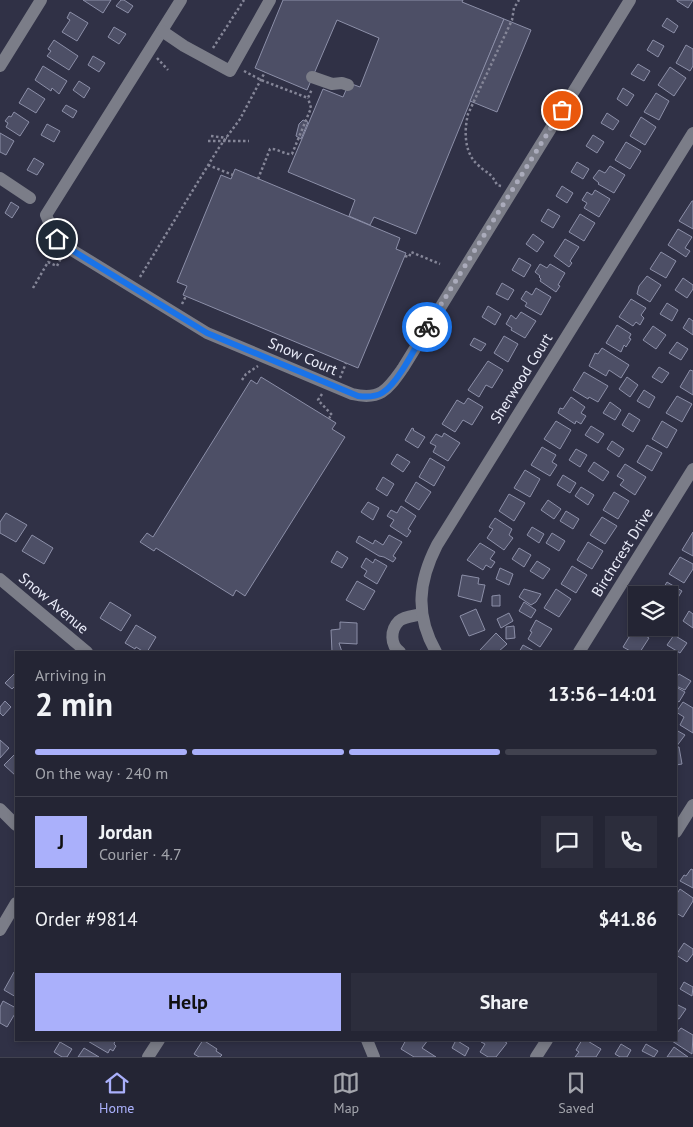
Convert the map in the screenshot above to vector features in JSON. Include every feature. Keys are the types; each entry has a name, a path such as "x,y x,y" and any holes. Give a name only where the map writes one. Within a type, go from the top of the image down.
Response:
{"street":[{"path":"0,66 41,0"},
{"name":"Snow Court","path":"181,0 46,215 54,234 62,244 207,333 352,394 372,396 386,390 403,368 630,0"},
{"path":"162,31 230,71 270,0"},
{"path":"315,78 332,84 348,85"},
{"name":"Sherwood Court","path":"432,651 422,614 421,595 428,562 693,133"},
{"path":"0,178 30,198"},
{"name":"Birchcrest Drive","path":"580,651 693,469"},
{"name":"Snow Avenue","path":"0,579 86,651"},
{"path":"399,651 393,642 392,635 399,621 422,614"},
{"path":"680,818 693,805"},
{"path":"0,809 15,824"},
{"path":"0,930 15,905"},
{"path":"148,1057 158,1041"},
{"path":"367,1041 374,1057"},
{"path":"536,1057 546,1041"}],"path":[{"path":"210,52 244,0"},
{"path":"497,185 492,175 479,166 468,150 465,125 468,114 512,20 514,8 520,0"},
{"path":"156,57 168,70"},
{"path":"240,69 261,80 308,98"},
{"path":"138,280 208,165 240,118 264,72"},
{"path":"258,179 270,149 288,155 292,154 311,108 308,98 315,78"},
{"path":"211,136 227,138"},
{"path":"208,141 249,141"},
{"path":"208,165 233,175"},
{"path":"405,256 409,257 411,252 440,264"},
{"path":"33,288 48,262 56,266 63,254"},
{"path":"340,379 346,363"},
{"path":"242,380 246,374 262,364"},
{"path":"324,391 318,400 332,415 329,418"}],"building":[{"path":"83,0 111,0 103,13"},
{"path":"121,0 133,6 128,13 116,6"},
{"path":"283,0 463,0 462,2 504,19 416,234 374,217 370,225 349,216 355,200 288,172 323,89 343,97 349,83 360,87 379,38 337,20 307,90 255,68"},
{"path":"677,0 693,0 688,8"},
{"path":"70,12 88,23 77,41 62,32 70,20 67,18"},
{"path":"667,18 678,26 674,33 662,26"},
{"path":"504,19 531,30 497,112 470,101"},
{"path":"114,27 126,34 119,44 108,37"},
{"path":"54,40 78,56 69,70 47,56 51,51 48,49"},
{"path":"653,40 664,46 658,57 647,50"},
{"path":"686,45 693,49 693,66 690,71 676,63"},
{"path":"93,56 105,63 99,72 88,65"},
{"path":"638,64 650,71 644,81 631,74"},
{"path":"43,66 67,81 59,94 52,88 51,91 35,80"},
{"path":"670,67 686,78 674,96 658,85"},
{"path":"79,81 90,88 84,98 73,90"},
{"path":"28,88 45,99 36,113 19,103"},
{"path":"623,88 634,95 627,106 617,99"},
{"path":"656,93 669,101 659,120 644,112"},
{"path":"66,105 77,111 73,118 62,111"},
{"path":"14,112 29,122 20,136 6,127 8,123 5,121"},
{"path":"607,113 619,121 613,130 601,123"},
{"path":"641,117 656,127 645,145 630,136"},
{"path":"303,120 308,122 301,139 296,136 299,124"},
{"path":"47,124 60,131 54,142 41,135"},
{"path":"0,133 14,141 6,155 0,152"},
{"path":"593,135 604,142 597,153 586,146"},
{"path":"626,142 641,151 630,169 615,160"},
{"path":"34,158 44,164 37,175 27,170"},
{"path":"577,162 589,169 583,179 571,172"},
{"path":"610,166 625,175 614,193 598,184 593,178 599,170 605,173"},
{"path":"235,169 400,238 396,249 406,253 358,368 183,295 187,286 177,282 221,175 231,179"},
{"path":"562,186 573,193 567,203 556,196"},
{"path":"595,190 610,199 599,217 584,208 587,203 582,200 587,192 592,195"},
{"path":"693,201 693,229 679,221"},
{"path":"11,202 19,207 12,218 5,213"},
{"path":"548,209 560,216 553,228 541,221"},
{"path":"580,214 595,223 584,241 569,232"},
{"path":"678,229 692,237 685,248 690,251 686,257 668,245"},
{"path":"533,234 544,242 537,252 526,244"},
{"path":"565,239 579,247 570,261 572,263 569,267 554,256"},
{"path":"661,252 676,261 666,278 650,269"},
{"path":"519,258 531,265 524,277 512,270"},
{"path":"540,264 547,268 550,264 565,273 556,292 540,281 540,276 535,272"},
{"path":"647,276 661,285 650,302 637,294 639,286"},
{"path":"683,278 693,285 693,289 687,298 675,290"},
{"path":"502,283 514,290 508,300 496,294"},
{"path":"536,288 551,297 541,315 525,306 527,303 521,299 526,291 532,295"},
{"path":"631,299 646,308 641,315 644,318 640,325 636,322 633,326 619,317"},
{"path":"667,303 678,310 672,321 660,314"},
{"path":"488,306 501,314 495,325 482,317"},
{"path":"521,312 536,321 525,338 511,330 512,328 506,324 511,315 516,319"},
{"path":"689,318 693,321 693,335 683,328"},
{"path":"617,325 631,334 629,338 631,339 626,347 624,345 621,352 606,343"},
{"path":"653,326 666,335 656,349 643,340"},
{"path":"504,336 518,344 508,362 494,353"},
{"path":"474,338 486,344 481,351 470,345"},
{"path":"677,342 688,349 681,360 669,353"},
{"path":"602,348 629,365 621,378 609,370 606,376 589,366 595,353 598,354"},
{"path":"488,361 503,370 492,388 486,385 479,397 468,390"},
{"path":"659,367 669,373 662,383 652,377"},
{"path":"690,370 693,371 693,395 680,387"},
{"path":"584,372 608,386 598,402 589,397 588,399 573,390"},
{"path":"261,377 336,423 332,429 345,437 245,596 236,590 233,596 156,548 154,551 140,542 147,533 153,537 251,380 257,384"},
{"path":"627,377 638,385 630,397 619,389"},
{"path":"644,390 655,397 649,408 637,401"},
{"path":"677,396 692,404 682,422 666,413"},
{"path":"571,397 585,407 581,413 586,416 581,424 576,421 575,424 558,413 560,408 563,409"},
{"path":"468,398 483,407 472,425 463,420 455,432 442,424 457,400 464,404"},
{"path":"610,402 621,410 615,420 603,413"},
{"path":"629,413 640,420 633,432 622,425"},
{"path":"556,421 571,430 560,449 544,439"},
{"path":"662,421 677,430 667,448 652,439"},
{"path":"591,426 604,434 598,443 585,435"},
{"path":"412,428 425,437 418,448 405,440"},
{"path":"444,433 460,443 448,461 433,452 436,446 430,443 436,434 442,437"},
{"path":"612,441 624,449 619,457 607,449"},
{"path":"647,445 662,453 652,471 637,462"},
{"path":"542,447 556,455 552,462 557,465 550,476 531,465"},
{"path":"576,449 587,455 580,467 569,460"},
{"path":"397,454 410,462 403,472 391,464"},
{"path":"430,458 445,467 434,486 419,477"},
{"path":"594,462 609,472 603,481 588,471"},
{"path":"625,464 646,477 635,495 620,485 624,480 617,476"},
{"path":"525,470 540,479 530,497 514,488"},
{"path":"563,475 576,483 570,493 557,485"},
{"path":"383,477 394,484 387,496 376,489"},
{"path":"416,482 431,492 419,510 405,501"},
{"path":"581,487 594,495 588,505 575,496"},
{"path":"614,492 629,501 618,519 603,510"},
{"path":"509,494 525,503 514,521 499,511"},
{"path":"548,500 561,509 554,519 541,510"},
{"path":"368,502 379,508 373,520 361,512"},
{"path":"401,506 416,516 408,529 411,531 407,537 390,526 394,520 387,516 391,510 397,513"},
{"path":"566,511 579,519 573,529 560,521"},
{"path":"6,513 27,525 16,542 0,533 0,522"},
{"path":"602,517 617,526 605,544 590,535"},
{"path":"495,518 512,529 509,535 513,538 504,550 487,538 493,529 489,527"},
{"path":"532,527 544,534 539,543 527,535"},
{"path":"693,532 693,556 682,550"},
{"path":"552,533 565,541 559,551 546,543"},
{"path":"32,535 53,548 44,564 22,551"},
{"path":"389,535 402,542 393,556 396,558 393,562 356,542 359,536 373,544 375,540 383,545"},
{"path":"588,542 603,551 592,569 577,560"},
{"path":"480,543 495,552 490,559 495,562 491,568 486,565 483,570 467,560"},
{"path":"519,548 531,555 524,567 512,559"},
{"path":"337,551 348,558 342,568 331,562"},
{"path":"680,557 693,564 693,569 684,583 669,574"},
{"path":"366,558 373,563 375,559 387,566 377,584 364,576 367,571 361,567"},
{"path":"537,561 550,569 543,579 530,571"},
{"path":"572,566 587,575 576,593 561,584"},
{"path":"500,568 513,574 509,585 496,579"},
{"path":"462,575 479,578 478,584 485,585 481,602 458,596"},
{"path":"357,581 375,591 364,610 346,600"},
{"path":"667,582 674,586 665,586"},
{"path":"524,589 541,594 536,602 531,605 519,597"},
{"path":"556,589 571,599 559,617 544,608"},
{"path":"678,589 682,591 678,598"},
{"path":"500,595 500,606 492,606 492,596"},
{"path":"110,602 131,615 121,631 100,618"},
{"path":"524,602 536,610 531,618 519,611"},
{"path":"476,609 485,630 469,636 460,616"},
{"path":"689,611 693,614 693,628 683,621"},
{"path":"509,613 513,621 501,628 497,619"},
{"path":"536,620 552,629 540,647 528,639"},
{"path":"340,622 357,623 357,644 339,643 342,651 332,651 331,630 340,629"},
{"path":"136,625 156,637 148,651 142,651 136,647 135,649 125,643"},
{"path":"514,626 515,638 506,639 506,627"},
{"path":"496,633 507,644 499,651 480,650"},
{"path":"630,636 646,636 649,638 641,651 630,651 623,647"},
{"path":"673,636 687,643 680,653 667,645"},
{"path":"523,645 534,651 520,651"},
{"path":"679,674 691,681 685,690 677,686 677,677"},
{"path":"15,675 15,686 12,689 5,683"},
{"path":"677,688 685,692 679,702 677,701"},
{"path":"5,701 11,707 3,716 0,713 0,707"},
{"path":"683,702 693,708 693,733 680,725 684,717 677,713"},
{"path":"677,731 685,735 677,746"},
{"path":"0,740 9,748 0,758"},
{"path":"677,747 679,747 682,764 677,765"},
{"path":"15,754 15,775 4,765"},
{"path":"691,869 693,870 693,888 680,881"},
{"path":"680,889 693,898 683,917 677,914 677,894"},
{"path":"684,943 693,949 693,954 687,962 677,956"},
{"path":"14,972 15,972 15,996 4,990"},
{"path":"684,982 693,987 692,996 680,989"},
{"path":"3,1001 15,1007 15,1014 7,1027 0,1023 0,1007"},
{"path":"677,1004 686,1009 679,1019 677,1018"},
{"path":"681,1028 693,1035 692,1054 672,1041 677,1041 677,1033"},
{"path":"88,1041 115,1041 114,1044 116,1046 113,1051 110,1049 108,1053"},
{"path":"202,1041 205,1041 217,1049 216,1051 222,1055 220,1057 199,1057 194,1054"},
{"path":"405,1041 427,1041 422,1048 436,1057 414,1057 401,1049"},
{"path":"456,1041 458,1041 469,1048 465,1056 452,1048"},
{"path":"504,1041 507,1043 496,1057 488,1057 480,1052 485,1044 481,1042"},
{"path":"581,1041 588,1041 601,1049 596,1057 575,1057 579,1052 576,1050"},
{"path":"60,1042 72,1049 67,1057 62,1057 54,1052"},
{"path":"621,1044 631,1050 627,1057 620,1057 615,1054"},
{"path":"646,1044 658,1051 654,1057 642,1051"},
{"path":"674,1047 688,1057 667,1057"},
{"path":"84,1048 99,1057 78,1057"}],"way so far":[{"path":"427,327 562,110"}],"route":[{"path":"57,239 62,244 197,328 358,396 377,395 390,386 427,327"}]}
